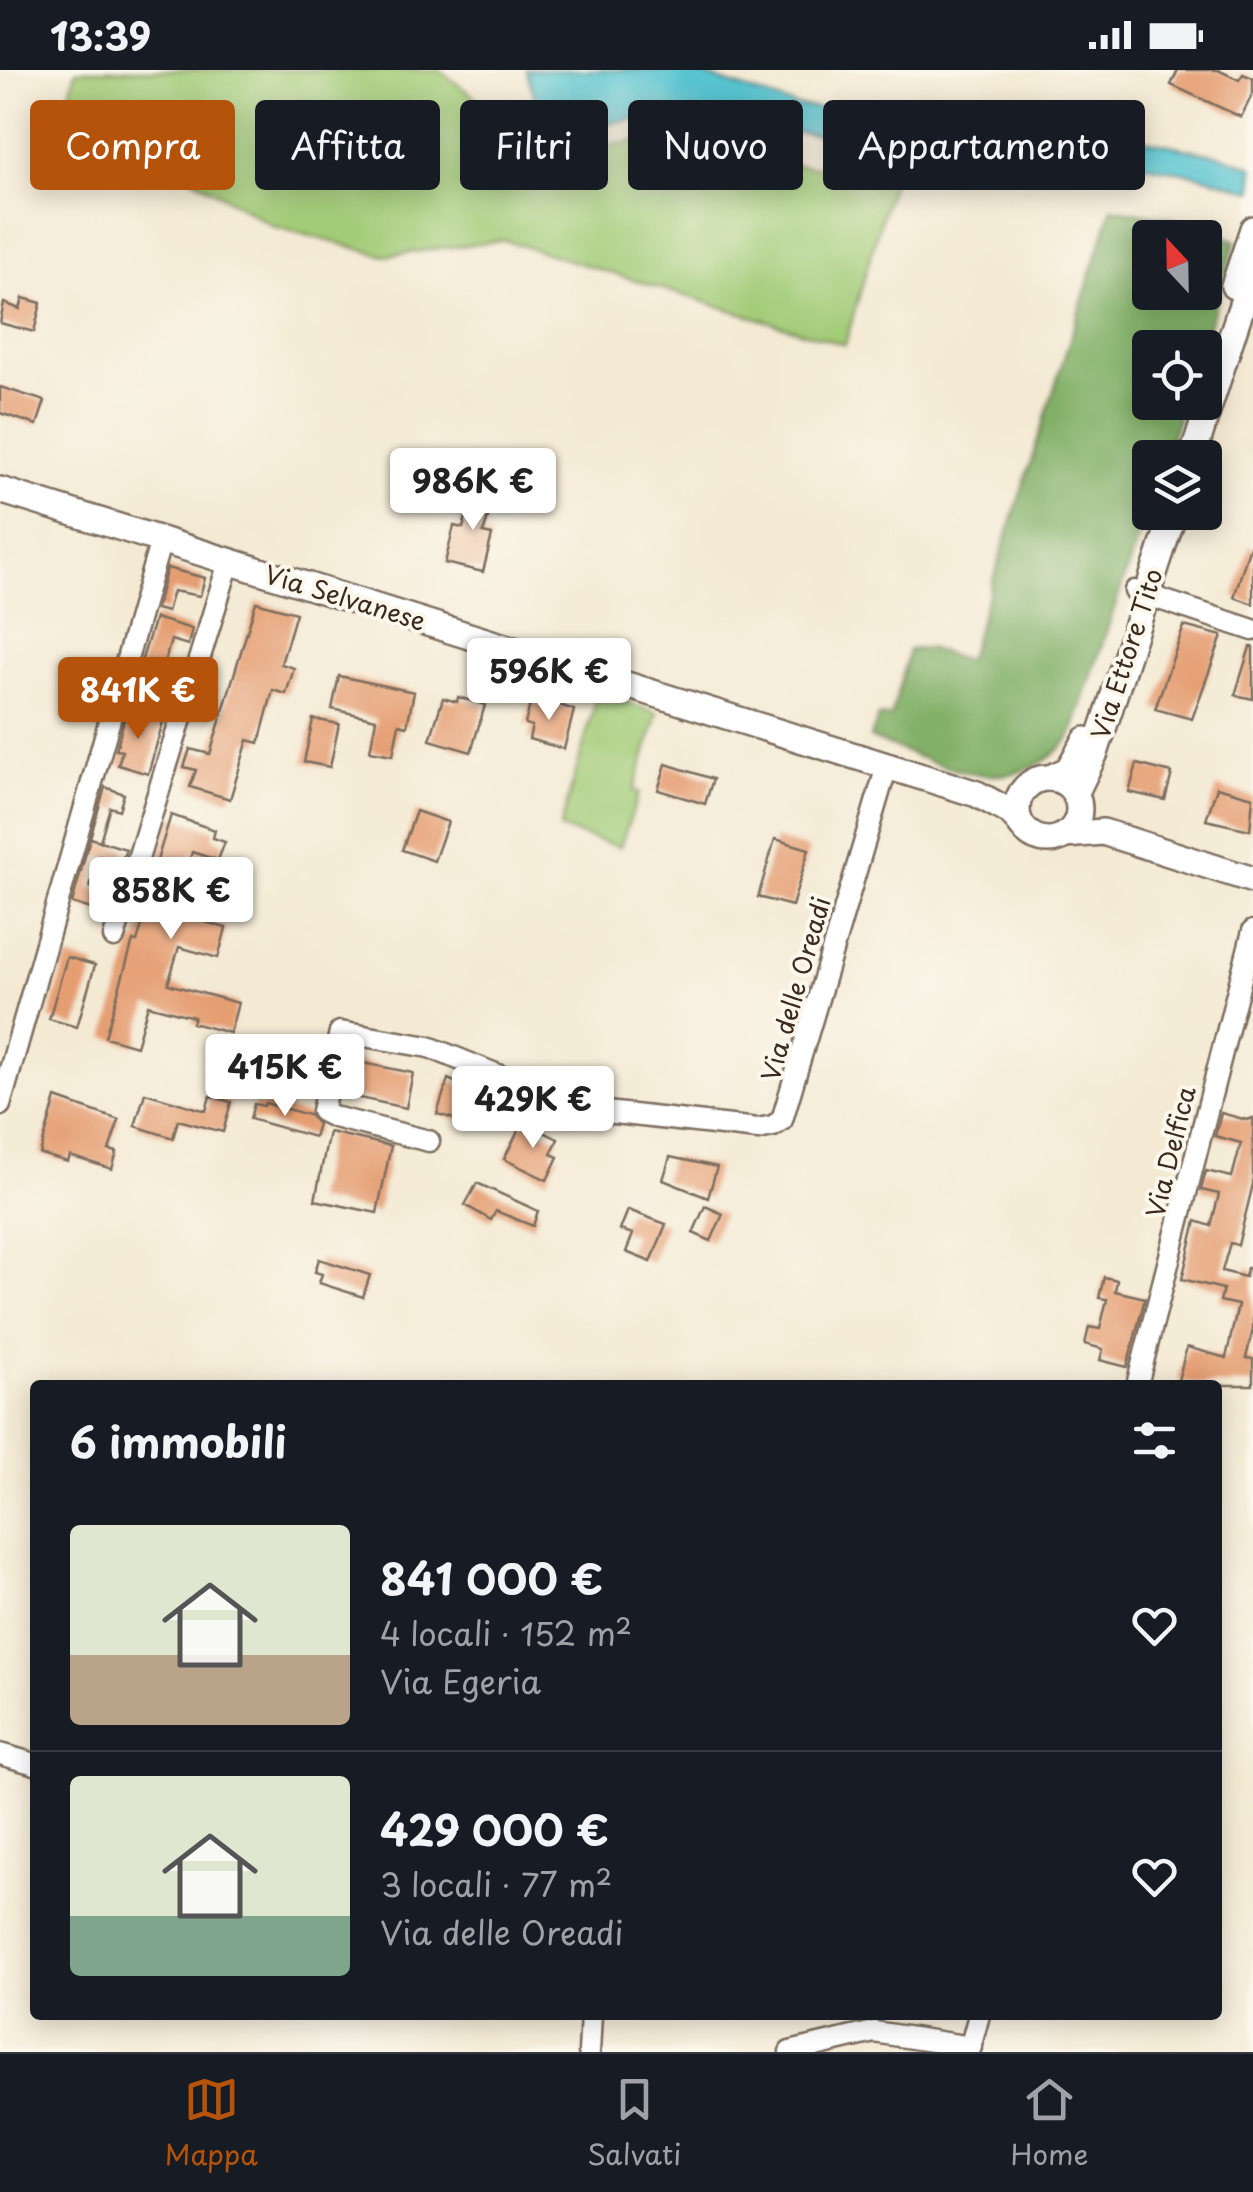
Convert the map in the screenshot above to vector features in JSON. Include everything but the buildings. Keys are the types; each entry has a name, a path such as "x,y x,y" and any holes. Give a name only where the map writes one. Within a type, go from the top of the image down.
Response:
{"street":[{"path":"1220,330 1253,229"},
{"path":"1198,440 1253,271"},
{"name":"Via Selvanese","path":"0,490 977,794 1010,812 1020,823"},
{"name":"Via Ettore Tito","path":"1077,803 1095,753 1157,530"},
{"name":"Via Ettore Tito","path":"1038,782 1068,770 1084,745 1167,530"},
{"path":"0,1105 161,540"},
{"path":"114,937 228,562"},
{"path":"1141,593 1253,630"},
{"name":"Via delle Oreadi","path":"430,1142 334,1118 322,1111 340,1032 429,1048 597,1110 758,1128 782,1120 887,766"},
{"path":"1104,832 1077,803 1068,786 1038,782 1018,800 1020,823 1040,839 1104,832 1253,880"},
{"name":"Via Selvanese","path":"977,794 1011,793 1038,782"},
{"path":"1065,835 1076,821 1077,803"},
{"name":"Via Delfica","path":"1138,1380 1253,931"},
{"path":"0,1754 30,1763"},
{"path":"589,2052 591,2020"},
{"path":"790,2052 874,2032 970,2049 978,2020"}],"green space":[{"path":"76,70 439,70 478,100 460,100 460,190 608,190 608,146 628,142 628,190 803,190 803,166 823,168 823,190 889,190 845,345 504,240 385,256 273,226 213,190 235,190 235,100 68,100"},
{"path":"1112,208 1179,220 1132,220 1132,310 1214,310 1207,330 1132,330 1132,420 1177,420 1171,440 1132,440 1132,530 1141,530 1071,737 1049,758 1025,770 1000,775 949,768 870,738 879,716 891,717 909,650 928,648 967,661"},
{"path":"1222,235 1236,241 1222,285"},
{"path":"598,693 658,713 634,791 639,793 620,847 560,829"}],"water":[{"path":"526,70 689,70 778,100 628,100 628,120 608,123 608,100 536,100"},
{"path":"803,107 823,108 823,135 803,133"},
{"path":"1145,140 1220,155 1253,167 1253,191 1145,164"}]}
